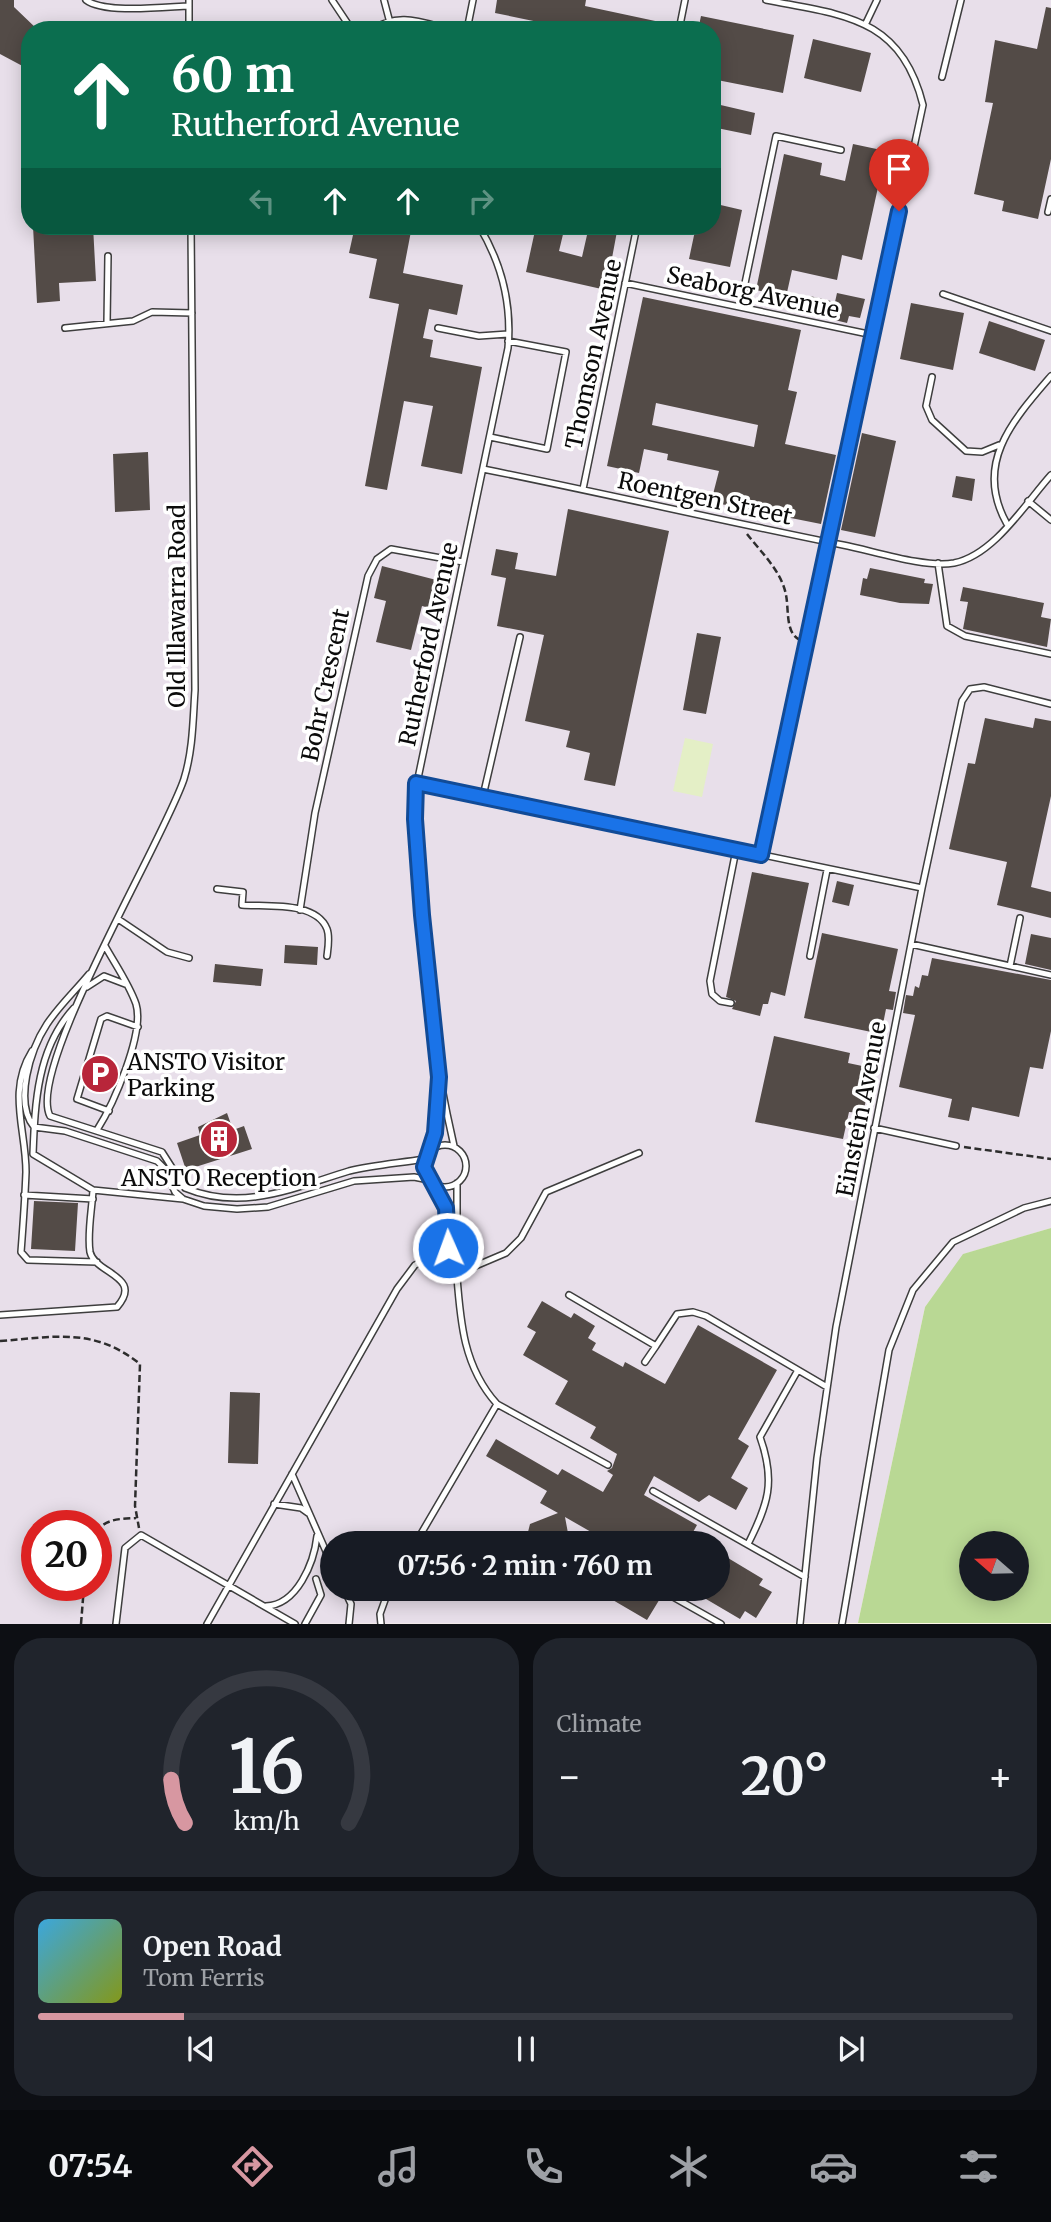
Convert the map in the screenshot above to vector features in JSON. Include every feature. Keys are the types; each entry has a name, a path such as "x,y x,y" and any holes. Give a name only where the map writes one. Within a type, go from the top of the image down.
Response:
{"lane":[{"path":"86,0 92,5 117,7 189,3 189,21"},
{"path":"332,0 346,21"},
{"path":"384,0 389,19"},
{"path":"469,21 473,0"},
{"path":"680,21 685,0"},
{"path":"761,855 923,105 910,66 866,23 766,0"},
{"path":"866,23 877,0"},
{"path":"942,77 961,0"},
{"path":"386,21 403,18 415,21"},
{"path":"740,307 776,136 841,150"},
{"path":"1048,212 1051,199"},
{"name":"Old Illawarra Road","path":"95,966 184,779 192,742 195,690 191,235"},
{"name":"Rutherford Avenue","path":"454,1146 439,1077 429,1008 415,819 416,783 490,436 508,337 506,289 492,247 485,235"},
{"name":"Thomson Avenue","path":"583,489 635,235"},
{"path":"107,323 108,256"},
{"name":"Seaborg Avenue","path":"625,283 873,335"},
{"path":"943,293 1051,331"},
{"path":"65,328 133,321 152,312 192,313"},
{"path":"438,328 479,336 508,337 566,352 547,449 490,436"},
{"path":"1007,524 998,509 994,471 999,445 1016,417 1051,376"},
{"path":"932,377 926,406 932,420 966,451 982,452 999,445"},
{"name":"Roentgen Street","path":"483,469 938,563 953,563 973,556 1007,524 1051,475"},
{"path":"1028,501 1051,520"},
{"name":"Bohr Crescent","path":"300,910 315,813 355,627 373,564 391,549 463,562"},
{"path":"938,563 947,626 965,636 1051,654"},
{"path":"483,796 520,637"},
{"name":"Einstein Avenue","path":"800,1623 827,1387 874,1128 962,701 970,689 984,687 1051,704"},
{"path":"416,783 922,888"},
{"path":"731,1003 720,1001 712,994 710,981 736,850"},
{"path":"810,956 827,870"},
{"path":"217,889 243,892 242,905 300,910 321,919 329,931 327,956"},
{"path":"1010,966 1020,918"},
{"path":"118,919 167,952 189,958"},
{"path":"911,944 1051,975"},
{"path":"97,1130 109,1111 138,1027 136,1002 105,946"},
{"path":"95,966 60,1041 49,1079 46,1109 50,1116 162,1152 185,1188 223,1198 253,1199 351,1171 424,1159"},
{"path":"95,966 46,1025 19,1081 18,1106 26,1169 22,1252 29,1260 97,1262"},
{"path":"85,989 95,979 104,976 127,986"},
{"path":"78,1003 52,1038 39,1079 33,1154 93,1190 183,1199 204,1206 237,1209 268,1207 354,1181 414,1177 445,1187 457,1183"},
{"path":"109,1111 76,1099 101,1019 107,1016 138,1027"},
{"path":"37,1043 26,1083 24,1106 26,1118 34,1127 65,1131 157,1161 164,1168 175,1192 183,1199"},
{"name":"Rutherford Avenue","path":"432,1148 439,1077"},
{"path":"874,1128 956,1146"},
{"path":"207,1623 397,1289 415,1265 448,1248 457,1229 457,1183 467,1167 463,1154 454,1146 443,1144 432,1148 424,1159 425,1174 446,1208 448,1248"},
{"path":"441,1252 456,1264 473,1267 506,1253 521,1238 546,1192 639,1153"},
{"path":"0,1315 117,1307 123,1300 125,1287 120,1279 90,1254 93,1190"},
{"path":"24,1195 93,1199"},
{"path":"842,1623 889,1350 913,1290 953,1242 1024,1208 1051,1201"},
{"path":"456,1264 465,1346 476,1375 497,1404 608,1465"},
{"path":"569,1295 656,1346"},
{"path":"645,1362 677,1314 693,1312 706,1316 827,1387"},
{"path":"748,1544 765,1509 770,1485 768,1459 760,1437 798,1370"},
{"path":"423,1531 497,1404"},
{"path":"292,1474 320,1537"},
{"path":"653,1491 805,1577"},
{"path":"274,1504 301,1508 309,1514"},
{"path":"265,1606 277,1606 292,1595 312,1562 318,1532"},
{"path":"116,1623 125,1548 141,1535 295,1623"},
{"path":"305,1623 321,1595 316,1579"},
{"path":"349,1623 350,1601"},
{"path":"381,1623 380,1614 385,1601"},
{"path":"681,1601 721,1623"}],"path":[{"path":"739,523 780,578 786,592 790,631 796,639 807,642"},
{"path":"956,1146 1051,1159"},
{"path":"0,1341 77,1335 123,1350 140,1364 136,1518 141,1535"},
{"path":"112,1521 136,1518"},
{"path":"80,1623 82,1601"}],"shaded area":[{"path":"0,0 1051,0 1051,1228 964,1254 925,1307 858,1623 0,1624"}],"green space":[{"path":"685,738 713,744 702,797 673,791"},
{"path":"1051,1228 1051,1623 858,1623 925,1307 963,1254"}],"building":[{"path":"0,0 14,0 14,7 29,21 21,21 21,65 0,54"},
{"path":"497,0 586,0 585,6 655,21 534,21 495,13"},
{"path":"1046,7 1051,8 1051,159 1038,219 1002,211 1004,201 974,194 993,103 985,102 995,40 1037,49"},
{"path":"701,16 794,35 783,93 721,81 721,21 700,21"},
{"path":"813,39 871,53 861,92 804,78"},
{"path":"721,105 755,113 751,135 721,129"},
{"path":"853,144 886,151 862,260 842,255 837,280 792,270 786,297 756,290 784,154 822,163 820,175 845,181"},
{"path":"721,205 742,210 730,267 689,259 694,235 721,235"},
{"path":"33,235 93,235 96,281 59,283 60,301 37,303"},
{"path":"353,235 410,235 403,273 463,285 457,315 429,309 423,338 433,340 430,357 482,367 462,474 421,466 433,406 404,401 387,490 365,486 399,304 369,298 377,259 349,253"},
{"path":"534,235 563,235 559,251 582,257 587,235 616,235 606,290 526,272"},
{"path":"837,293 865,299 860,318 849,316 847,323 806,313 810,296 835,302"},
{"path":"643,297 801,330 788,390 797,392 785,444 836,455 821,524 711,502 719,471 667,460 668,454 644,449 639,473 607,466","holes":["656,403 758,425 754,447 652,425"]},
{"path":"911,303 964,313 953,370 900,359"},
{"path":"989,321 1045,340 1035,371 979,353"},
{"path":"862,433 896,441 875,537 841,530"},
{"path":"148,452 150,510 115,512 113,454"},
{"path":"956,476 975,479 972,501 952,497"},
{"path":"568,509 669,531 615,786 584,780 590,753 566,747 570,731 525,721 544,635 497,626 506,578 491,575 496,549 518,553 515,569 556,576"},
{"path":"382,566 448,583 441,611 422,606 411,650 376,642 386,601 374,598"},
{"path":"870,568 925,579 924,583 933,584 929,604 900,603 860,595 863,578 867,579"},
{"path":"963,587 1044,603 1041,617 1051,619 1047,647 963,629 968,602 960,601"},
{"path":"697,633 721,637 706,714 683,710"},
{"path":"985,718 1033,728 1035,718 1051,721 1051,796 1031,887 1051,892 1051,918 997,905 1007,862 949,849 968,763 975,764"},
{"path":"752,872 809,883 785,996 771,992 768,1004 763,1004 760,1016 732,1009 736,1001 726,997"},
{"path":"837,881 854,885 849,906 832,902"},
{"path":"822,933 898,949 889,991 896,992 893,1010 886,1009 881,1034 804,1018"},
{"path":"1031,934 1051,938 1051,970 1025,964"},
{"path":"285,945 318,947 317,965 284,963"},
{"path":"932,958 1051,980 1051,1031 1043,1069 1030,1067 1019,1117 972,1107 969,1121 948,1117 952,1099 899,1087 915,1015 903,1013 906,995 913,996 915,986 919,988 922,975 928,976"},
{"path":"215,964 263,969 261,986 213,982"},
{"path":"774,1036 850,1053 848,1063 867,1067 860,1099 866,1100 863,1113 849,1112 843,1139 755,1122"},
{"name":"ANSTO Reception","path":"227,1113 233,1130 244,1126 252,1149 186,1170 177,1143 200,1135 198,1127"},
{"path":"34,1201 78,1203 75,1251 31,1249"},
{"path":"542,1301 571,1318 574,1313 595,1326 588,1338 596,1343 592,1350 623,1367 625,1362 665,1384 698,1325 777,1370 738,1439 749,1446 731,1478 748,1488 736,1510 709,1495 699,1502 654,1476 644,1495 697,1525 694,1531 589,1531 565,1517 568,1531 528,1531 530,1524 558,1513 540,1503 547,1491 486,1456 496,1439 558,1475 562,1469 603,1492 613,1475 607,1471 612,1468 617,1454 590,1438 596,1427 555,1404 568,1381 523,1355 536,1332 527,1327"},
{"path":"230,1392 260,1393 258,1464 228,1463"},
{"path":"730,1559 763,1579 759,1585 772,1592 756,1618 745,1611 740,1619 709,1601 730,1601"},
{"path":"615,1601 659,1601 647,1620"}],"place":[{"name":"ANSTO Visitor Parking","path":"100,1074"},
{"name":"ANSTO Reception","path":"219,1139"}],"route":[{"path":"448,1248 446,1208 425,1174 424,1167 424,1159 432,1148 435,1133 439,1077 429,1008 415,819 416,783 761,855 899,211"}]}
